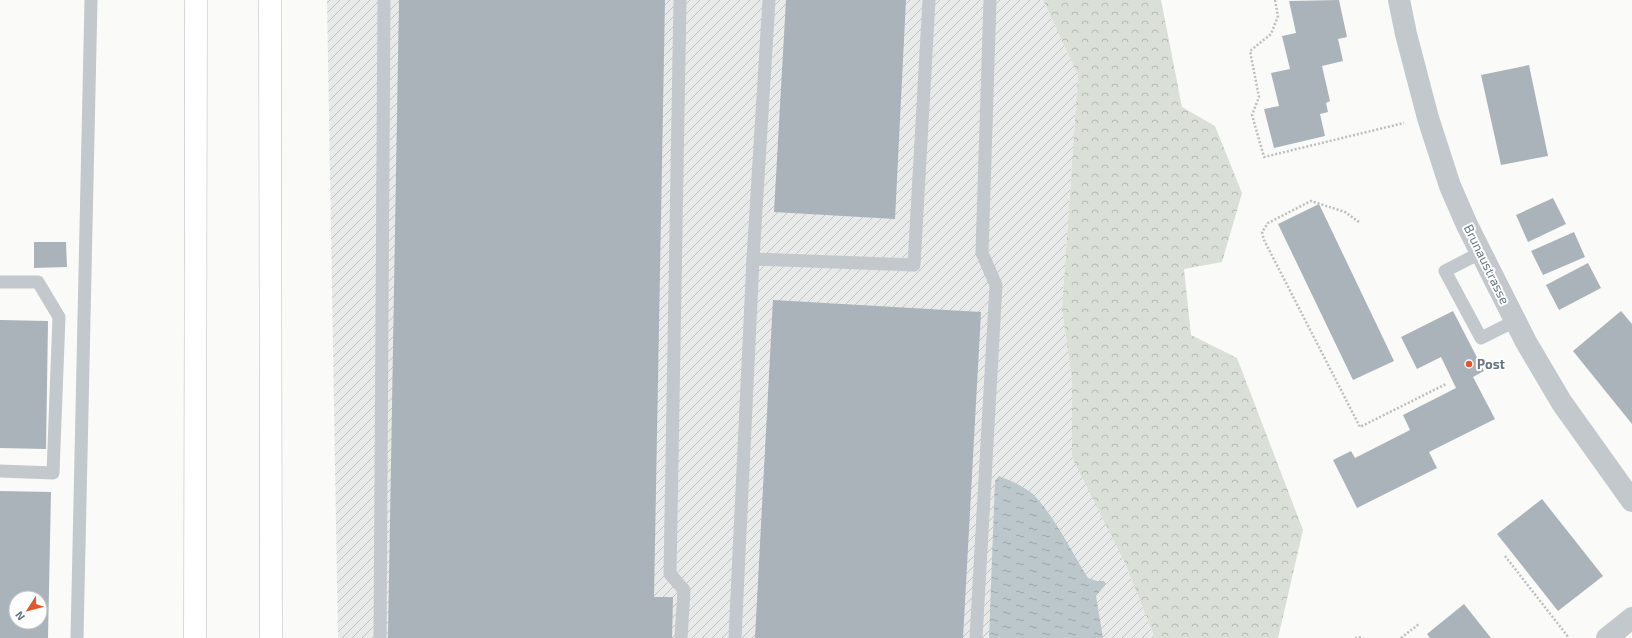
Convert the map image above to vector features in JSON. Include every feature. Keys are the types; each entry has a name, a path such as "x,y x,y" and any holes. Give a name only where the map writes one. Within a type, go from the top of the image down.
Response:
{"highway":[{"path":"196,0 196,638"},
{"path":"270,0 270,638"}],"street":[{"name":"Brunaustrasse","path":"1399,0 1406,34 1428,118 1450,186 1467,225 1482,252 1515,321 1562,403 1632,501"},
{"path":"1608,638 1632,618"}],"lane":[{"path":"77,638 92,0"},
{"path":"380,638 384,0"},
{"path":"680,0 670,574 684,590 681,638"},
{"path":"735,638 753,259 769,0"},
{"path":"753,259 914,265 929,0"},
{"path":"976,638 996,285 982,253 990,0"},
{"path":"1482,252 1445,271 1481,338 1515,321"},
{"path":"0,282 38,282 59,317 53,473 0,471"}],"path":[{"path":"1275,0 1278,16 1271,34 1250,51 1259,97 1252,115 1264,157 1428,118"},
{"path":"1359,222 1345,212 1311,201 1268,223 1262,232 1267,247 1360,427 1446,384"},
{"path":"1505,556 1569,638"},
{"path":"1402,638 1419,624"},
{"path":"1355,638 1363,638"}],"shaded area":[{"path":"327,0 1043,0 1078,75 1062,309 1072,380 1124,561 1155,638 338,638"}],"green space":[{"path":"1043,0 1161,0 1182,107 1215,126 1242,193 1222,262 1184,269 1191,335 1237,358 1303,530 1278,638 1155,638 1124,561 1072,457 1072,380 1062,309 1078,75"}],"water":[{"path":"999,476 1022,486 1034,495 1049,514 1088,578 1097,581 1104,581 1106,584 1096,596 1103,638 989,638 995,481"}],"building":[{"path":"399,0 665,0 654,597 673,597 672,638 388,638"},
{"path":"786,0 906,0 895,219 774,212"},
{"path":"1339,0 1347,37 1338,39 1343,61 1322,66 1330,101 1326,103 1328,112 1320,114 1325,136 1274,148 1264,109 1279,106 1271,73 1290,69 1282,36 1296,33 1289,1"},
{"path":"1529,65 1548,156 1501,165 1481,75"},
{"path":"1553,198 1566,224 1528,242 1516,215"},
{"path":"1319,204 1394,361 1353,380 1278,224"},
{"path":"1574,232 1585,257 1543,275 1531,251"},
{"path":"34,242 66,242 67,267 34,268"},
{"path":"1588,263 1601,288 1559,310 1546,285"},
{"path":"773,300 981,312 963,638 755,638"},
{"path":"1453,311 1484,371 1473,377 1495,419 1429,452 1437,468 1357,508 1333,460 1351,451 1355,458 1410,430 1403,415 1456,388 1441,357 1417,369 1401,337"},
{"path":"1621,311 1632,324 1632,424 1573,351"},
{"path":"0,320 48,321 46,449 0,448"},
{"path":"0,491 51,492 48,638 0,638"},
{"path":"1542,499 1603,576 1558,611 1497,534"},
{"path":"1464,604 1491,638 1430,638 1427,634"}],"place":[{"name":"Post","path":"1469,364"}]}
